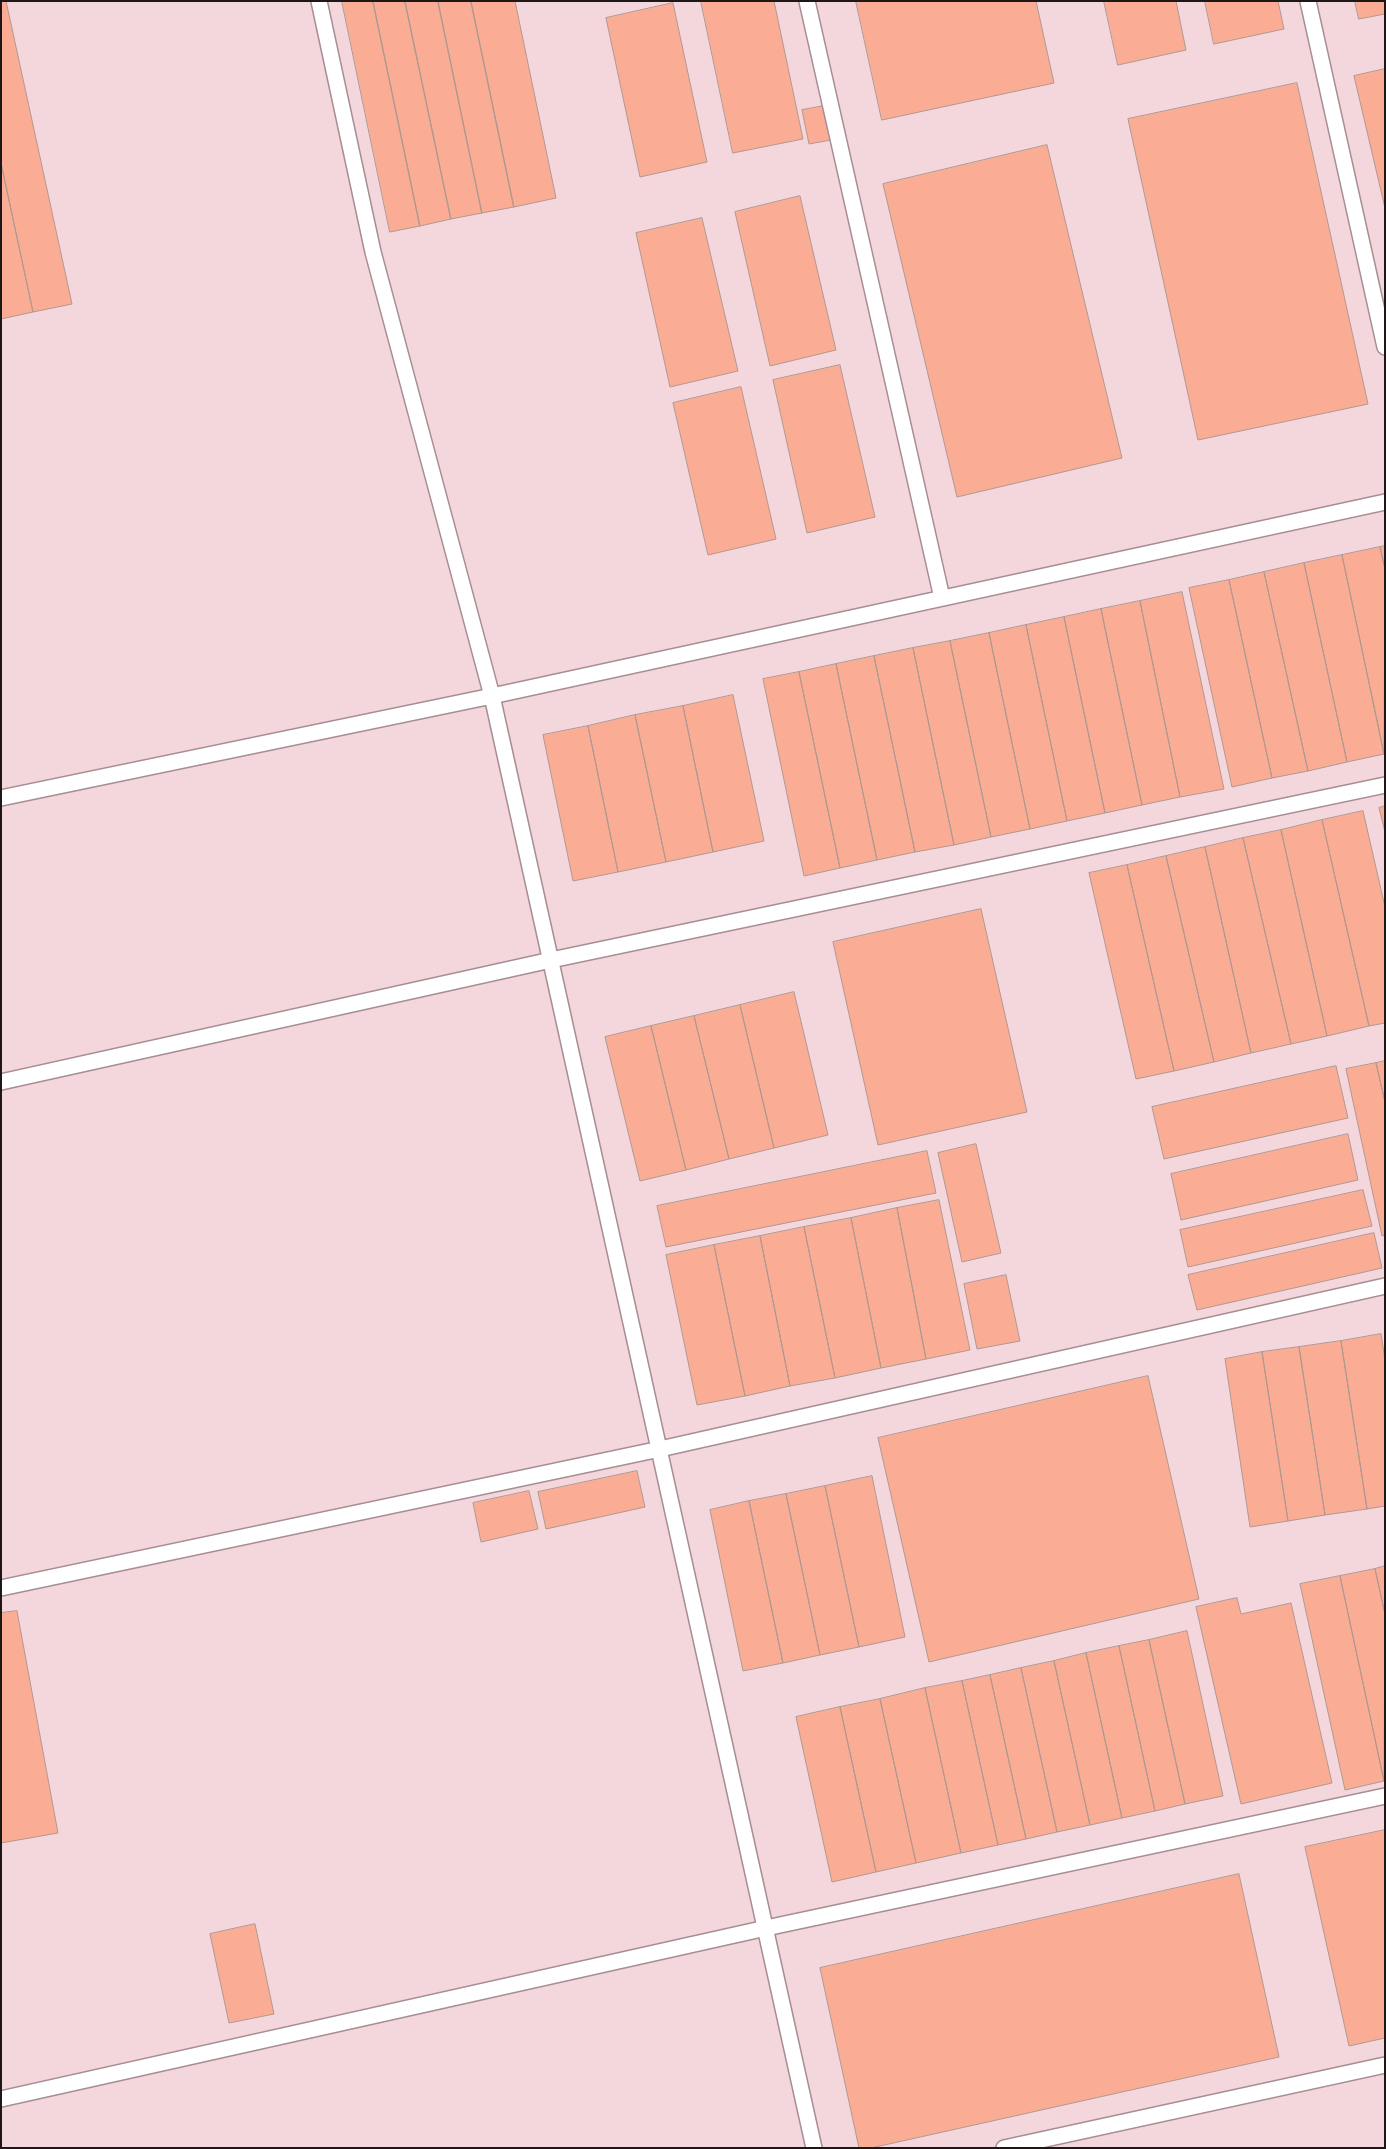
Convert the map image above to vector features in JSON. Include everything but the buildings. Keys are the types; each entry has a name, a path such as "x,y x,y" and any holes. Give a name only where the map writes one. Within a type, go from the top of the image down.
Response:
{"lane":[{"path":"319,1 373,252 492,696 814,2148"},
{"path":"807,1 942,598"},
{"path":"1308,1 1385,346"},
{"path":"1,798 492,696 1385,502"},
{"path":"1,1082 551,960 1385,785"},
{"path":"1,1588 660,1449 1385,1286"},
{"path":"1,2099 766,1928 1385,1796"},
{"path":"1004,2148 1385,2065"}]}
